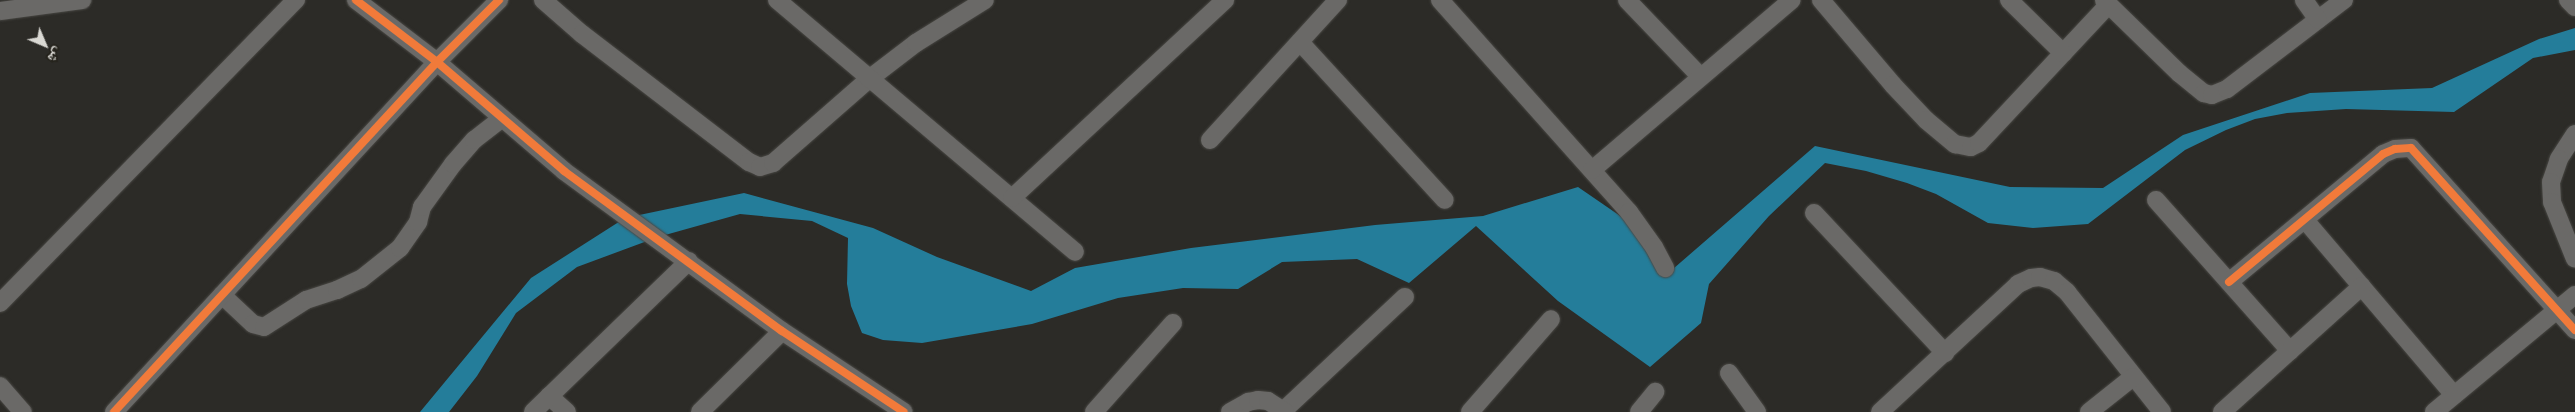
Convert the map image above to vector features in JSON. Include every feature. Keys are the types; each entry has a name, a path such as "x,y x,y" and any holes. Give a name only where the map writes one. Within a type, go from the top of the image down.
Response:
{"street":[{"path":"5,10 82,0"},
{"path":"0,303 296,0"},
{"path":"356,0 437,62 501,119 564,171 782,331 904,412"},
{"path":"114,412 437,62 499,0"},
{"path":"543,0 582,34 754,165 767,166 869,79 916,43 986,0"},
{"path":"777,0 1075,252"},
{"path":"1012,198 1225,0"},
{"path":"1210,140 1338,0"},
{"path":"1628,0 1700,76"},
{"path":"1592,170 1700,76 1792,0"},
{"path":"1821,0 1913,106 1949,139 1962,147 1970,147 1979,143 2063,53 2106,2 2179,73 2204,93 2212,95 2227,89 2344,0"},
{"path":"2009,0 2063,53"},
{"path":"2304,0 2318,20"},
{"path":"2568,0 2575,7"},
{"path":"1443,1 1628,212 1654,247 1665,268"},
{"path":"1300,42 1445,200"},
{"path":"222,296 253,324 264,327 306,300 337,290 361,279 400,248 418,222 422,207 453,164 474,140 501,119"},
{"path":"2575,134 2559,159 2551,182 2552,202 2575,259"},
{"path":"2229,282 2383,154 2395,149 2411,148 2575,330"},
{"path":"2156,200 2290,351"},
{"path":"1814,213 1946,353"},
{"path":"2305,220 2454,395"},
{"path":"534,412 689,261"},
{"path":"1880,412 1946,353 2018,284 2031,278 2040,277 2054,281 2067,292 2162,412"},
{"path":"2222,412 2362,286"},
{"path":"2434,412 2575,295"},
{"path":"1230,412 1248,402 1258,400 1268,401 1284,411 1404,297"},
{"path":"1470,412 1551,319"},
{"path":"1094,412 1173,322"},
{"path":"700,412 782,331"},
{"path":"1729,373 1757,412"},
{"path":"2089,412 2133,377"},
{"path":"0,386 22,412"},
{"path":"1638,412 1655,392"},
{"path":"549,396 568,412"}],"water":[{"path":"2575,28 2575,50 2533,58 2454,112 2346,109 2287,113 2255,119 2226,130 2185,150 2088,224 2033,228 1988,223 1936,194 1907,183 1866,171 1825,163 1769,216 1709,284 1701,323 1650,367 1558,301 1476,226 1409,283 1357,259 1282,262 1238,289 1183,288 1118,298 1032,324 922,343 883,340 862,333 851,306 847,284 848,238 812,221 740,214 658,237 577,267 516,313 477,376 449,412 420,412 531,278 625,218 744,193 873,228 937,257 1031,291 1075,268 1191,248 1375,225 1483,216 1578,187 1629,222 1666,275 1815,146 2010,187 2103,188 2183,135 2310,93 2432,88 2539,39"}],"cycle path":[{"path":"356,0 437,62 564,171 782,331 904,412"},
{"path":"114,412 437,62 499,0"},
{"path":"2229,282 2383,154 2395,149 2411,148 2575,330"}]}
